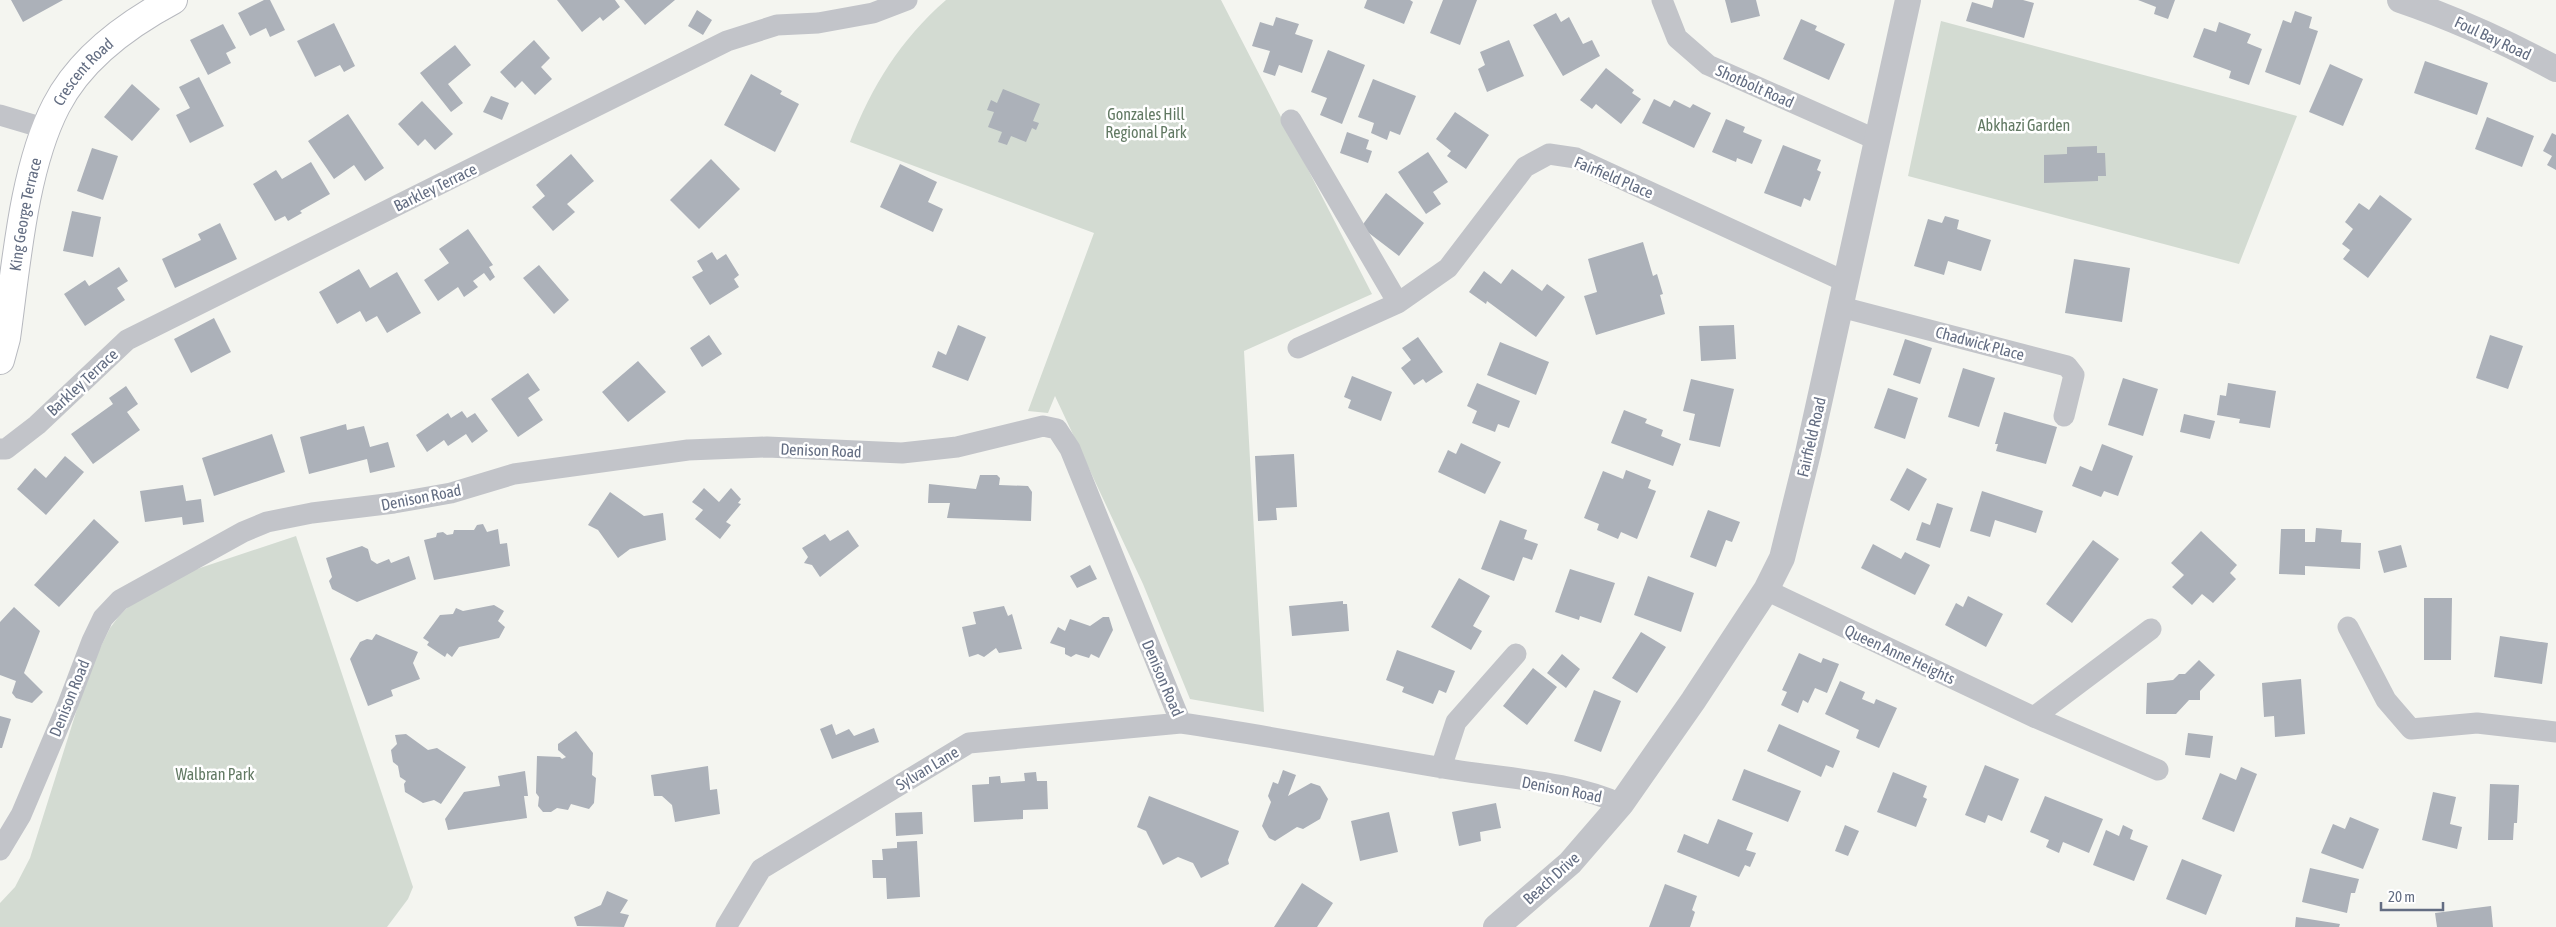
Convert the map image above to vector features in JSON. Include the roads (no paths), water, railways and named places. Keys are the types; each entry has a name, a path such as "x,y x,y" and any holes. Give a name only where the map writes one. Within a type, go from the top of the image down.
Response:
{"main road":[{"name":"Crescent Road","path":"46,129 56,105 92,57 134,24 173,0"},
{"name":"King George Terrace","path":"0,360 6,338 26,201 46,129"}],"street":[{"name":"Barkley Terrace","path":"0,449 6,448 37,425 127,340 719,46 777,25 818,23 873,13 907,0"},
{"name":"Shotbolt Road","path":"1662,0 1677,38 1708,65 1877,140"},
{"name":"Fairfield Road","path":"1603,827 1622,804 1693,701 1766,590 1782,558 1841,307 1908,0"},
{"name":"Foul Bay Road","path":"2400,0 2485,32 2556,69"},
{"path":"0,115 46,129"},
{"path":"1291,120 1398,303"},
{"name":"Fairfield Place","path":"1298,348 1398,303 1448,268 1525,167 1549,154 1576,158 1846,282"},
{"name":"Chadwick Place","path":"1841,307 2067,366 2074,375 2064,416"},
{"name":"Denison Road","path":"0,850 21,815 103,618 120,600 243,532 267,522 450,493 514,474 688,450 766,447 902,453 957,447 1043,426 1057,429 1070,449 1181,723 1261,734 1441,768 1595,792 1622,804"},
{"name":"Queen Anne Heights","path":"1766,590 2034,717 2158,770"},
{"path":"2348,627 2386,700 2411,729 2477,723 2556,732"},
{"path":"2034,717 2151,629"},
{"path":"1441,768 1456,722 1516,654"},
{"name":"Sylvan Lane","path":"726,927 762,869 969,743 1181,723"},
{"name":"Beach Drive","path":"1496,927 1570,863 1603,827"}],"park label":[{"name":"Gonzales Hill Regional Park","path":"1146,123"},
{"name":"Abkhazi Garden","path":"2024,125"},
{"name":"Walbran Park","path":"215,774"}]}
